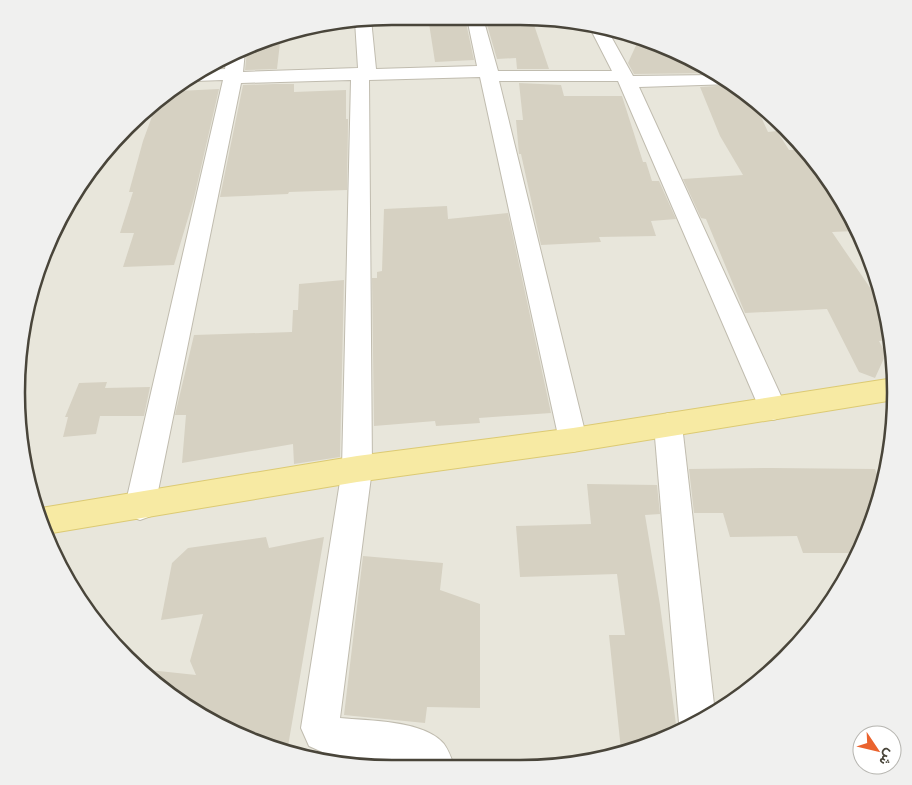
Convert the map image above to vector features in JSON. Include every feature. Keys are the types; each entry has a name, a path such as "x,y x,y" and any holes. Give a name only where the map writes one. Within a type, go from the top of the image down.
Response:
{"main road":[{"path":"48,520 140,506 357,468 573,440 887,390"}],"street":[{"path":"477,25 573,440"},
{"path":"363,26 364,73 357,468 320,728 322,733 329,736 412,745 422,749 432,760"},
{"path":"602,35 626,79 773,409"},
{"path":"140,506 234,68"},
{"path":"212,73 234,68 364,73 712,80"},
{"path":"668,425 697,714"}],"shaded area":[{"path":"392,25 520,25 567,28 591,32 660,53 703,74 724,87 762,116 796,150 825,188 838,209 859,252 874,297 884,345 887,385 46,514 32,464 28,440 25,392 28,345 32,321 53,252 74,209 87,188 116,150 150,116 188,87 209,74 252,53 321,32 345,28"},
{"path":"887,401 880,464 859,533 838,576 825,597 796,635 762,669 724,698 703,711 660,732 638,740 591,753 567,757 520,760 368,759 321,753 252,732 209,711 188,698 150,669 116,635 87,597 74,576 49,523"}],"building":[{"path":"429,25 466,25 474,60 435,62"},
{"path":"487,25 534,26 549,69 517,69 516,58 497,59"},
{"path":"280,43 277,69 245,70 247,55"},
{"path":"636,45 660,53 701,73 634,74 628,63"},
{"path":"519,83 561,85 564,96 622,96 643,162 646,162 652,181 659,181 676,219 651,221 656,236 599,237 601,242 541,245 521,154 519,154 516,120 523,120"},
{"path":"294,84 294,92 346,90 346,119 348,119 347,190 220,197 243,85"},
{"path":"722,86 760,114 768,132 777,131 789,150 795,150 825,188 838,209 850,231 832,232 872,291 880,321 883,341 879,341 885,356 875,378 859,372 827,309 745,313 706,219 701,218 683,179 743,175 720,136 700,87"},
{"path":"219,89 194,198 174,265 123,267 134,233 120,233 133,192 129,192 143,141 153,114 183,91"},
{"path":"447,206 448,219 508,213 551,413 479,418 480,423 436,426 435,421 374,426 372,278 377,278 377,272 382,271 384,209"},
{"path":"344,280 340,457 294,464 293,444 182,463 186,415 175,415 194,335 292,332 293,310 298,310 299,284"},
{"path":"107,382 105,388 150,387 144,416 100,416 96,434 63,437 68,417 65,417 79,383"},
{"path":"689,469 875,469 877,475 867,511 850,553 803,553 797,536 730,537 723,513 694,513"},
{"path":"587,484 657,485 660,514 645,515 660,605 676,725 621,745 609,635 625,635 617,574 520,577 516,526 591,524"},
{"path":"266,537 269,548 324,537 288,744 252,732 209,711 188,698 152,670 196,675 190,661 203,614 161,620 172,563 188,548"},
{"path":"363,556 443,563 440,590 480,604 480,708 427,707 425,723 344,715"}]}
